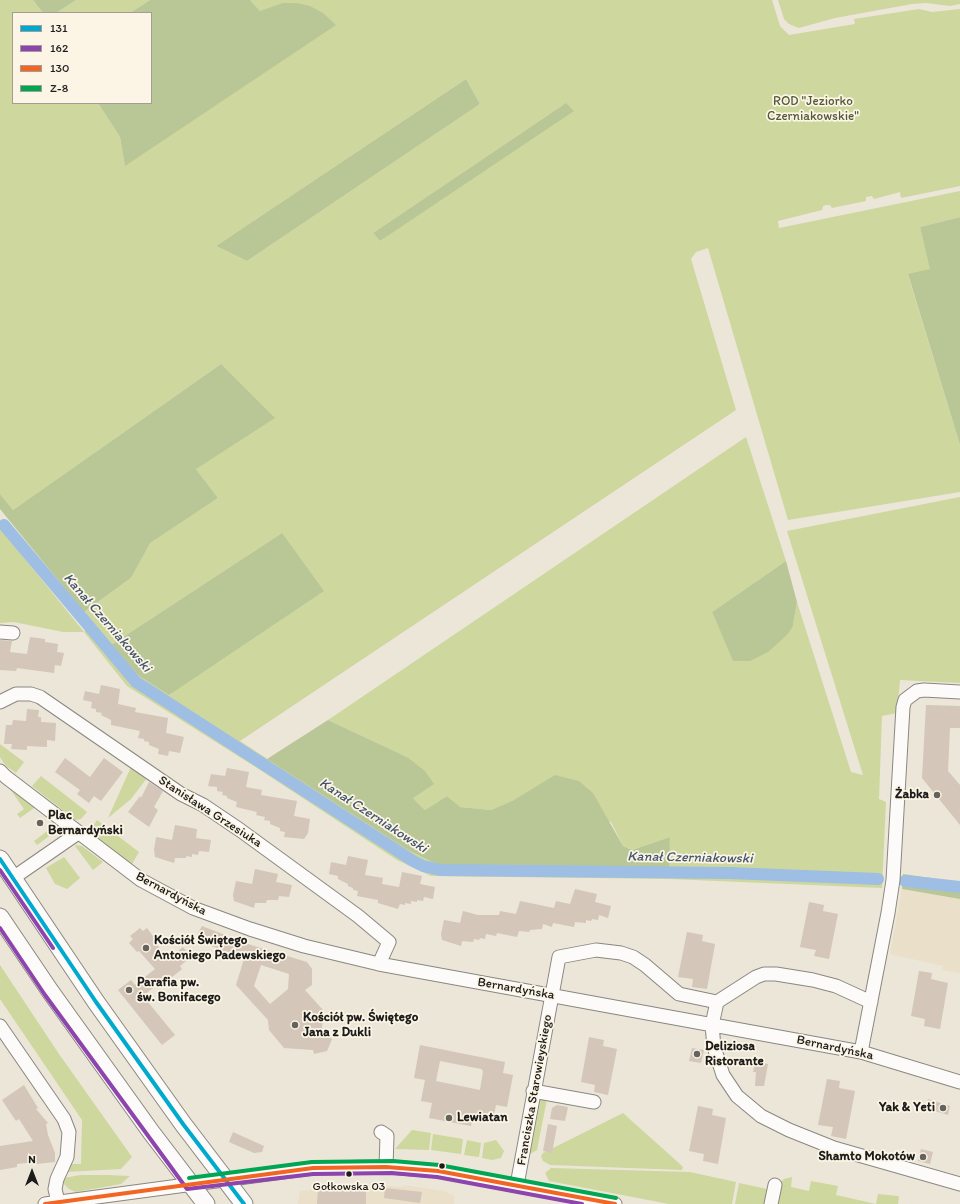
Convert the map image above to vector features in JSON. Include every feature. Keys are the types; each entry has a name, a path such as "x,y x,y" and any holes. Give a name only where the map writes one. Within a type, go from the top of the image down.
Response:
{"main road":[{"path":"0,859 96,1002 183,1124 244,1204"},
{"path":"0,917 59,1004 206,1204"}],"street":[{"path":"861,1052 893,880 903,707 905,700 917,691 960,692"},
{"name":"Stanisława Grzesiuka","path":"0,702 16,694 31,694 40,697 181,794 203,805 240,830 358,916 390,942 379,964"},
{"path":"0,771 78,833 14,878"},
{"name":"Bernardyńska","path":"78,833 141,880 193,908 250,930 296,943 379,964 861,1052 960,1082"},
{"name":"Franciszka Starowieyskiego","path":"517,1185 533,1091 559,957 596,950 633,957 658,974 680,994 717,1002"},
{"path":"870,1002 836,986 813,980 764,974 739,986 717,1002 712,1025 714,1047 723,1075 737,1096 761,1116 789,1130 834,1148 960,1184"},
{"path":"0,1026 64,1119 69,1132 67,1157 57,1179 55,1189 58,1202"},
{"path":"533,1091 594,1102"},
{"path":"381,1132 387,1136 386,1167"},
{"path":"45,1204 313,1168 386,1167 438,1171 615,1204"},
{"path":"771,1204 775,1186"}],"shaded area":[{"path":"902,889 960,899 960,973 942,970 943,966 890,954"},
{"path":"374,1185 403,1187 403,1185 444,1191 454,1196 454,1204 298,1204 300,1191"}],"green space":[{"name":"ROD \"Jeziorko Czerniakowskie\"","path":"0,0 33,0 42,12 12,12 12,104 99,104 120,137 125,165 260,11 250,0 772,0 780,26 789,35 855,24 854,19 919,9 932,12 960,9 960,186 901,198 900,192 874,199 872,196 866,197 866,201 832,208 830,205 826,205 823,206 822,210 778,221 779,228 960,191 960,217 920,227 931,269 908,275 960,445 960,492 788,520 708,248 696,252 691,259 736,410 240,741 406,849 438,865 668,868 670,837 632,850 623,846 611,822 514,800 491,810 459,807 447,796 425,810 413,798 407,757 328,720 746,437 786,561 712,612 733,660 793,626 797,602 851,772 863,775 787,531 960,497 960,683 900,680 897,713 882,716 879,799 886,802 882,888 670,879 431,876 397,860 257,768 127,686 84,632 92,622 84,612 131,578 149,543 218,498 196,469 221,364 13,510 0,494","holes":["466,79 480,104 247,261 216,246","566,103 380,241 373,233","282,533 170,695 139,676 111,645"]},
{"path":"33,0 76,0 58,12 42,12"},
{"path":"76,0 150,0 132,12 58,12"},
{"path":"150,0 250,0 260,11 283,3 297,3 310,6 323,13 336,25 125,166 120,137 99,104 152,104 152,12 132,12"},
{"path":"778,0 960,0 960,4 950,6 926,3 912,4 835,18 799,28 789,24 784,19"},
{"path":"466,79 480,104 247,261 216,246"},
{"path":"566,103 574,111 380,241 373,233"},
{"path":"960,217 960,445 908,274 930,269 920,227"},
{"path":"221,364 275,418 196,469 218,498 150,543 131,578 84,612 0,509 0,494 13,510"},
{"path":"0,528 84,632 63,632 14,622 0,623"},
{"path":"282,533 324,591 169,695 139,676 111,645"},
{"path":"786,561 797,602 793,626 787,635 768,652 750,661 733,661 712,612"},
{"path":"328,720 407,757 425,771 434,784 413,798 425,810 447,796 460,807 491,810 514,800 555,775 579,781 593,793 623,846 632,850 670,837 669,868 438,865 406,849 267,759"},
{"path":"0,744 24,762 16,773 5,765 0,757"},
{"path":"131,767 147,778 131,799 108,818"},
{"path":"41,776 87,812 81,819 75,820 32,786"},
{"path":"12,787 37,806 20,818 17,814 24,809 10,789"},
{"path":"97,820 139,852 132,864 90,832"},
{"path":"58,823 63,826 37,845 34,841"},
{"path":"75,846 82,846 103,862 93,870"},
{"path":"64,857 80,878 67,889 55,884 46,868"},
{"path":"903,874 960,882 960,899 902,889"},
{"path":"0,965 59,1054 132,1157 121,1169 66,1172 69,1164 81,1164 82,1120 0,999"},
{"path":"541,1097 547,1099 537,1150 530,1154"},
{"path":"623,1113 681,1165 683,1167 682,1170 550,1165 543,1161 541,1156 543,1153"},
{"path":"412,1130 431,1133 429,1150 395,1149"},
{"path":"433,1134 463,1139 461,1154 431,1150"},
{"path":"467,1140 481,1143 479,1157 464,1155"},
{"path":"496,1140 504,1151 501,1158 492,1160 482,1158 484,1143"},
{"path":"551,1168 690,1172 736,1182 732,1204 669,1204 549,1181 545,1173"},
{"path":"80,1175 130,1176 121,1184 76,1192 69,1189 64,1184 64,1178"},
{"path":"792,1177 791,1187 809,1191 811,1181 838,1186 836,1195 876,1204 776,1204 781,1182 784,1179"},
{"path":"739,1183 767,1189 765,1204 735,1204"},
{"path":"878,1194 899,1197 898,1204 876,1204"}],"building":[{"path":"30,637 45,639 45,642 58,644 57,652 64,653 61,666 55,665 54,673 17,668 16,671 0,670 0,640 12,641 10,652 27,654"},
{"path":"101,685 120,689 118,704 136,708 135,712 168,718 166,733 184,737 180,753 169,751 168,756 158,754 159,749 149,745 149,742 144,741 144,739 138,738 140,731 111,725 111,720 101,715 102,713 96,712 96,709 91,708 92,702 83,700 85,691 99,694"},
{"path":"926,705 960,706 960,728 950,728 948,771 960,785 960,825 922,778"},
{"path":"27,709 39,710 38,717 41,717 41,722 56,723 55,741 47,740 47,747 27,746 27,750 11,749 12,744 4,744 6,725 12,725 13,720 26,721"},
{"path":"65,758 90,777 104,758 123,772 101,801 94,796 89,803 77,794 80,790 55,772"},
{"path":"227,768 249,772 246,787 262,790 261,795 297,801 294,816 310,819 308,833 304,839 284,837 285,832 280,831 280,828 270,824 270,821 264,820 265,817 256,815 257,812 236,807 237,802 227,798 227,796 222,795 223,792 217,791 217,787 208,786 211,774 225,776"},
{"path":"149,782 163,791 154,807 158,810 149,827 128,812 140,796 141,798"},
{"path":"175,825 197,829 196,838 211,840 209,852 199,851 198,855 192,854 192,857 186,856 186,858 175,858 174,863 155,857 154,850 156,837 172,840"},
{"path":"348,856 368,860 365,875 383,878 382,884 399,887 402,872 422,876 420,884 435,887 433,899 424,897 423,901 417,900 417,902 411,901 411,904 400,904 398,909 378,903 378,900 357,896 358,891 353,890 353,888 348,886 348,884 338,879 338,876 329,874 331,862 346,865"},
{"path":"255,869 278,874 276,882 292,885 289,897 279,896 278,900 267,900 266,903 255,903 254,908 234,901 233,895 236,881 252,884"},
{"path":"575,889 597,894 595,902 611,906 608,918 599,915 598,920 586,920 586,923 575,922 574,927 553,923 552,927 543,924 542,929 530,930 529,932 519,931 517,937 497,933 496,936 486,934 485,939 474,939 473,942 462,941 461,946 442,940 441,934 444,920 460,923 463,911 478,915 499,915 500,911 516,914 520,901 554,908 556,901 570,904"},
{"path":"809,902 824,905 823,911 838,914 829,959 814,956 816,950 800,947"},
{"path":"202,926 251,945 307,962 312,969 312,985 305,990 323,1010 322,1029 332,1039 327,1051 314,1054 313,1050 284,1048 269,1030 268,1020 236,985 244,959 204,943 197,935","holes":["261,965 289,974 288,989 270,1004 254,986"]},
{"path":"140,928 143,931 147,928 155,939 153,940 168,959 183,947 191,957 180,966 182,969 161,986 159,983 143,996 175,1035 162,1045 118,990 131,980 135,985 155,969 139,951 137,952 129,943 133,939 130,936"},
{"path":"687,932 703,935 702,941 715,944 707,989 692,987 693,979 678,977"},
{"path":"919,971 932,973 931,979 948,983 940,1029 924,1026 925,1019 911,1016"},
{"path":"589,1037 604,1040 603,1046 617,1049 608,1095 594,1092 595,1085 581,1082"},
{"path":"420,1045 505,1062 503,1073 513,1075 507,1107 496,1105 494,1115 484,1113 482,1123 472,1121 471,1126 429,1118 432,1103 421,1101 425,1080 414,1078","holes":["440,1061 481,1069 483,1071 480,1090 436,1081"]},
{"path":"692,1048 704,1050 701,1063 689,1061"},
{"path":"755,1062 768,1064 764,1086 755,1086 756,1072 753,1072"},
{"path":"827,1079 840,1081 839,1088 855,1091 846,1139 831,1136 833,1127 818,1125"},
{"path":"24,1085 38,1108 36,1109 48,1123 46,1124 48,1135 55,1153 55,1162 17,1164 17,1167 0,1170 0,1146 33,1141 19,1119 16,1121 2,1100"},
{"path":"928,1099 950,1106 948,1115 925,1108"},
{"path":"557,1105 568,1107 565,1121 550,1119 552,1108"},
{"path":"698,1106 713,1109 712,1115 726,1118 718,1164 703,1161 704,1154 689,1151"},
{"path":"548,1124 557,1126 552,1153 543,1151"},
{"path":"233,1132 264,1146 262,1152 254,1153 229,1142"},
{"path":"921,1149 933,1152 930,1164 918,1161"},
{"path":"385,1188 422,1192 420,1203 384,1198"},
{"path":"318,1190 366,1190 366,1204 317,1204"}],"waterway":[{"name":"Kanał Czerniakowski","path":"4,525 136,682 423,866 440,870 730,873 878,879"},
{"name":"Kanał Czerniakowski","path":"905,881 960,887"}],"transit line":[{"name":"131","path":"0,859 96,1002 183,1124 244,1204"},
{"name":"162","path":"0,870 53,948"},
{"name":"162","path":"0,928 45,995 187,1189 313,1174 392,1173 437,1177 582,1204"},
{"name":"Z-8","path":"189,1178 312,1162 393,1161 439,1165 616,1198"},
{"name":"130","path":"45,1204 313,1168 386,1167 438,1171 615,1204"}],"place":[{"name":"Żabka","path":"937,795"},
{"name":"Plac Bernardyński","path":"40,823"},
{"name":"Kościół Świętego Antoniego Padewskiego","path":"146,948"},
{"name":"Parafia pw. św. Bonifacego","path":"129,990"},
{"name":"Kościół pw. Świętego Jana z Dukli","path":"295,1025"},
{"name":"Deliziosa Ristorante","path":"697,1054"},
{"name":"Yak & Yeti","path":"943,1108"},
{"name":"Lewiatan","path":"449,1118"},
{"name":"Shamto Mokotów","path":"923,1157"},
{"name":"Gołkowska 03","path":"349,1174"}]}
